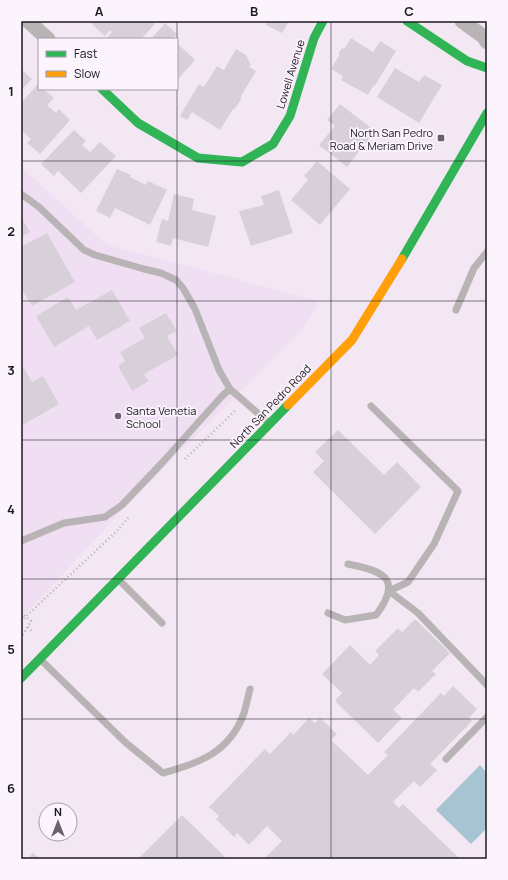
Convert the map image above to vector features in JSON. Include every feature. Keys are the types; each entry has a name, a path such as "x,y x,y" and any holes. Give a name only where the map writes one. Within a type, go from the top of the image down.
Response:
{"main road":[{"name":"Lowell Avenue","path":"103,90 138,123 198,158 242,162 273,144 290,116 314,38 323,21"},
{"path":"407,21 467,61 487,68"},
{"name":"North San Pedro Road","path":"21,678 352,340 417,236 487,113"}],"street":[{"path":"28,21 47,38"},
{"path":"462,21 484,37 487,42"}],"lane":[{"path":"21,194 84,250 95,255 144,270 161,273 176,280 183,288 195,309 219,370 230,389 270,424"},
{"path":"456,310 474,268 487,252"},
{"path":"21,541 64,523 104,517 122,505 230,389"},
{"path":"371,406 458,491 434,544 408,582 389,591"},
{"path":"328,613 345,620 376,615 385,604 389,591 385,577 378,571 348,564"},
{"path":"118,578 162,623"},
{"path":"389,591 418,613 487,685"},
{"path":"40,658 125,742 164,773 186,767 210,755 225,745 233,734 243,714 250,689"},
{"path":"446,759 487,718"}],"path":[{"path":"21,613 31,621 21,638"},
{"path":"28,627 33,632"}],"shaded area":[{"name":"Santa Venetia School","path":"21,167 107,245 319,301 302,329 129,503 21,619"}],"water":[{"path":"480,765 487,773 487,828 471,844 436,810"}],"building":[{"path":"153,21 155,24 142,38 107,38 112,32 110,30 105,36 90,22"},
{"path":"268,21 289,21 282,33 266,25"},
{"path":"165,23 177,34 173,38 152,38"},
{"path":"351,38 373,52 380,41 396,51 368,95 341,80 343,76 331,69 340,54 338,54 342,48 344,49"},
{"path":"178,44 195,60 178,79"},
{"path":"236,49 246,55 251,65 249,67 256,71 240,98 242,98 220,130 192,112 187,120 180,116 199,84 204,87 217,66 224,70"},
{"path":"395,68 419,82 424,75 442,85 419,123 377,97"},
{"path":"21,69 32,79 21,90"},
{"path":"38,84 38,90 44,90 54,98 47,105 56,113 59,109 70,120 40,154 27,143 31,139 21,130 21,103"},
{"path":"340,104 375,131 347,167 319,145 335,126 327,120"},
{"path":"74,130 86,141 82,145 90,152 100,142 116,156 81,193 58,171 54,176 41,164"},
{"path":"317,161 350,189 320,225 291,200 308,180 304,176"},
{"path":"117,169 131,175 130,177 146,185 148,181 167,190 150,225 115,208 110,218 96,211"},
{"path":"279,190 293,233 251,246 239,211 264,205 261,196"},
{"path":"174,194 194,199 192,210 216,216 208,247 173,238 171,246 156,242 162,219 168,221"},
{"path":"21,217 30,232 21,237"},
{"path":"47,233 75,282 32,306 21,288 21,247"},
{"path":"112,290 130,321 97,340 89,326 54,347 36,316 68,297 76,310"},
{"path":"166,313 177,331 167,336 178,355 144,374 149,381 132,391 118,366 125,361 120,352 145,338 139,328"},
{"path":"21,363 32,382 43,376 59,404 21,426"},
{"path":"338,430 384,475 397,462 421,487 375,534 313,472 324,461 315,452"},
{"path":"415,619 450,653 432,671 436,674 418,692 414,688 393,710 402,718 378,743 335,701 342,693 322,674 350,645 370,665 379,655 375,651 398,628 402,632"},
{"path":"453,686 477,709 469,718 472,721 430,764 437,770 420,787 414,781 393,802 399,808 403,804 459,858 458,859 264,859 282,841 267,826 249,845 237,833 234,837 216,819 219,816 209,807 265,749 270,754 291,732 293,735 309,718 315,723 320,718 337,734 331,740 368,775 388,755 384,752 441,693 444,696"},
{"path":"182,815 227,859 138,859"},
{"path":"33,853 40,859 27,859"}],"traffic: fast":[{"path":"103,90 138,123 198,158 242,162 273,144 290,116 314,38 323,21"},
{"path":"407,21 467,61 487,68"},
{"path":"402,259 487,113"},
{"path":"21,678 288,405"}],"traffic: slow":[{"path":"288,405 352,340 402,259"}],"place":[{"name":"North San Pedro Road & Meriam Drive","path":"441,138"},
{"name":"Santa Venetia School","path":"118,416"}]}
